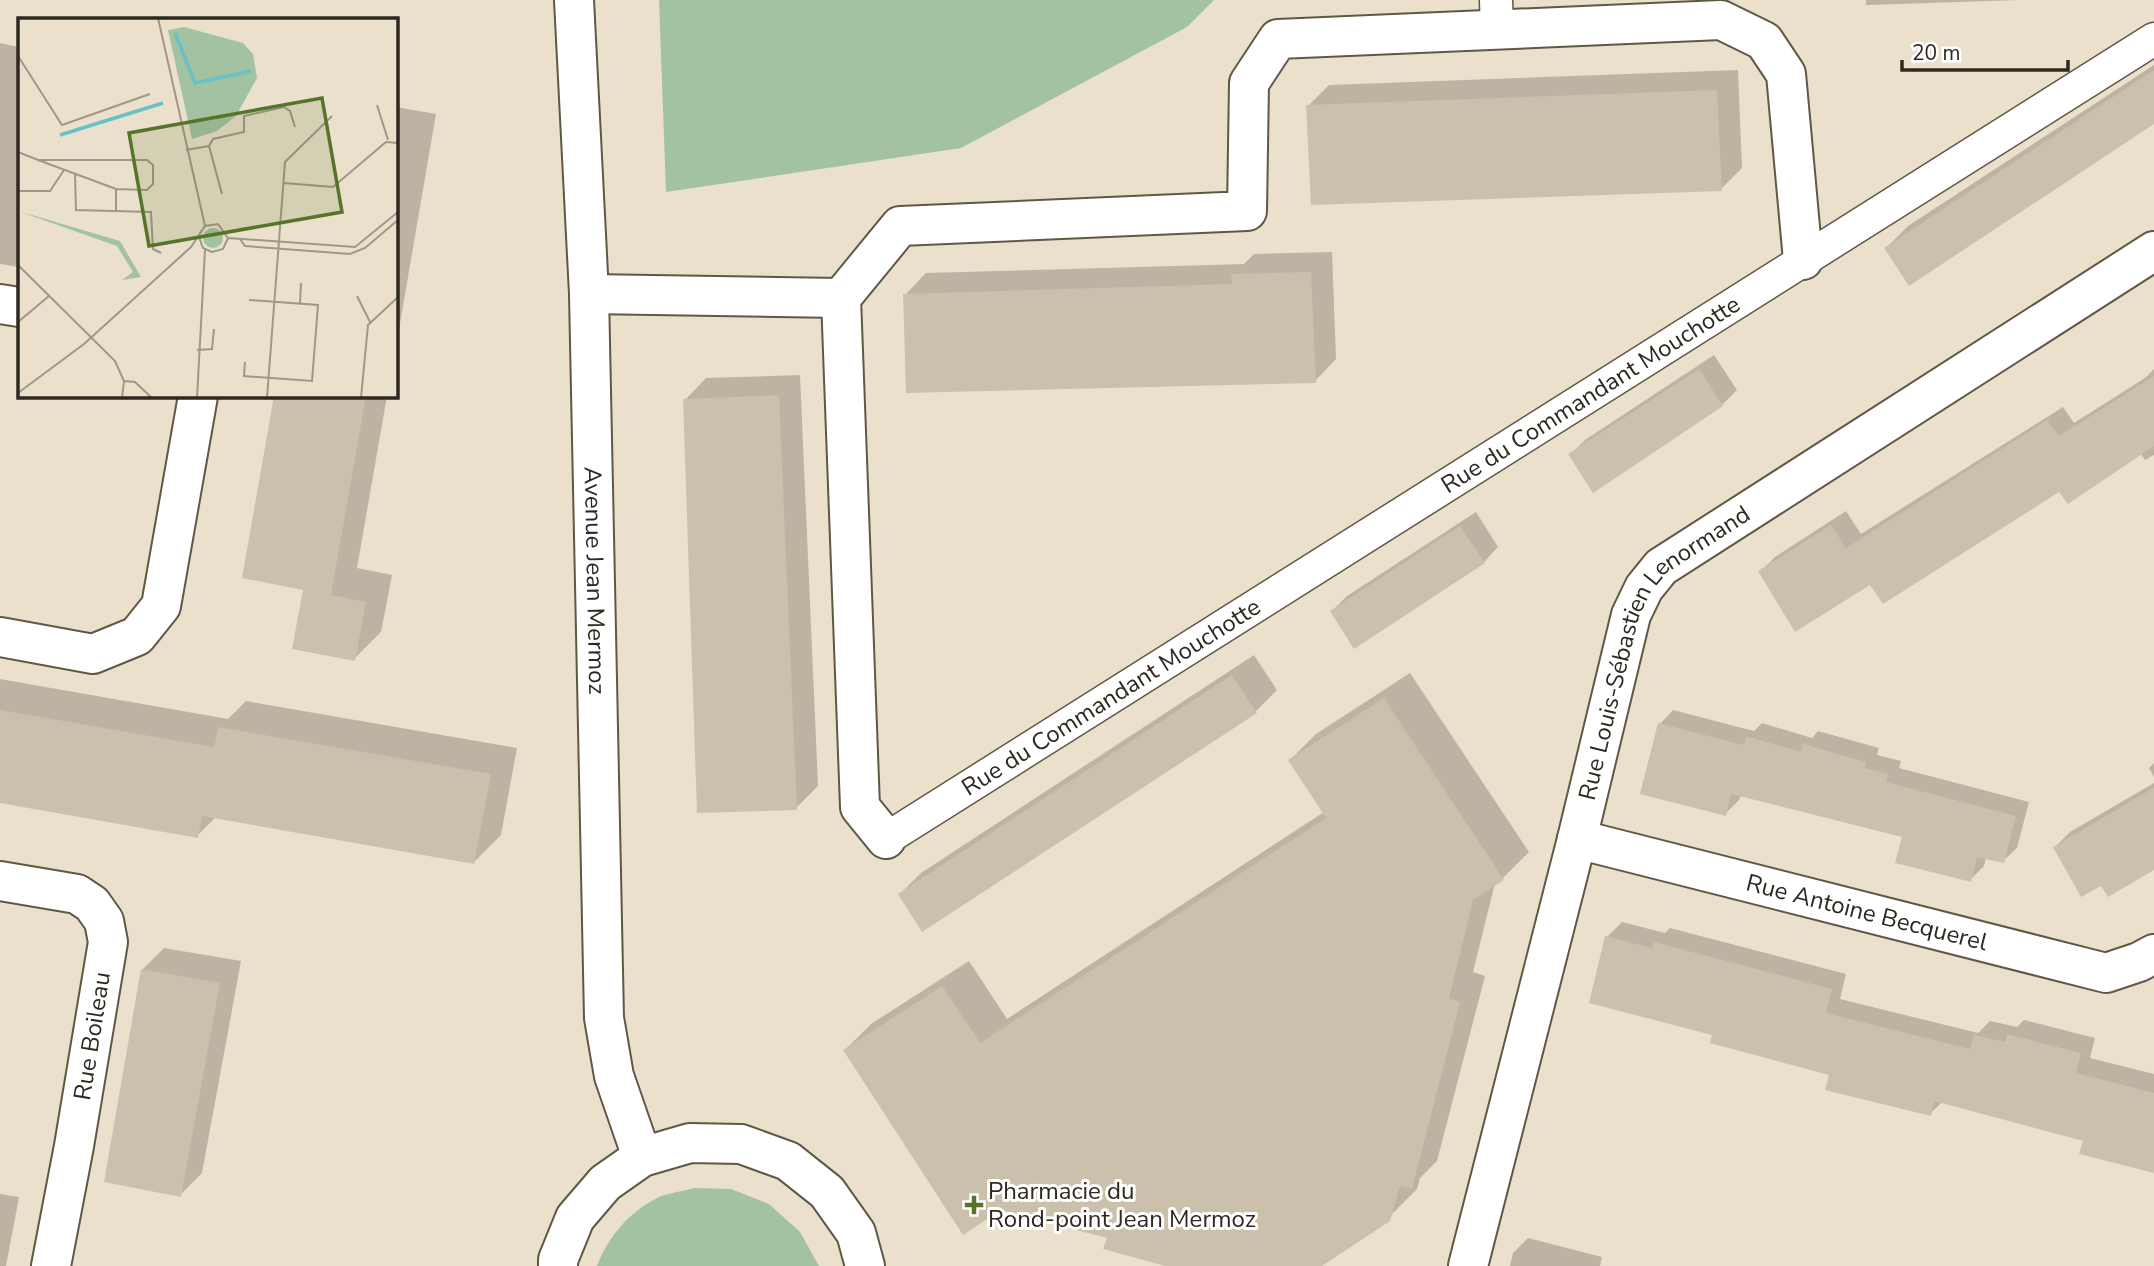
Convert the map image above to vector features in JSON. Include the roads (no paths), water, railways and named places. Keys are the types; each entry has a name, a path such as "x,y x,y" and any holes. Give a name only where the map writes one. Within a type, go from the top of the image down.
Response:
{"street":[{"name":"Avenue Jean Mermoz","path":"574,0 589,294 604,1018 614,1076 642,1157"},
{"path":"589,294 841,298 900,226 1247,211 1249,83 1278,39 1496,15 1721,20 1764,41 1786,74 1802,260"},
{"name":"Rue Louis-Sébastien Lenormand","path":"1468,1266 1632,615 1644,588 1661,567 2154,251"},
{"name":"Rue du Commandant Mouchotte","path":"841,298 860,807 886,839"},
{"path":"0,304 18,307"},
{"path":"0,637 93,654 137,636 160,606 198,397"},
{"name":"Rue Antoine Becquerel","path":"1577,839 2105,973 2154,954"},
{"name":"Rue Boileau","path":"0,881 77,894 92,904 104,921 108,942 51,1266"},
{"path":"556,1264 575,1218 605,1183 642,1157 691,1143 741,1144 788,1161 827,1192 856,1233 865,1266"}],"lane":[{"name":"Rue du Commandant Mouchotte","path":"886,839 2154,39"}],"place":[{"name":"Pharmacie du Rond-point Jean Mermoz","path":"974,1205"}]}
